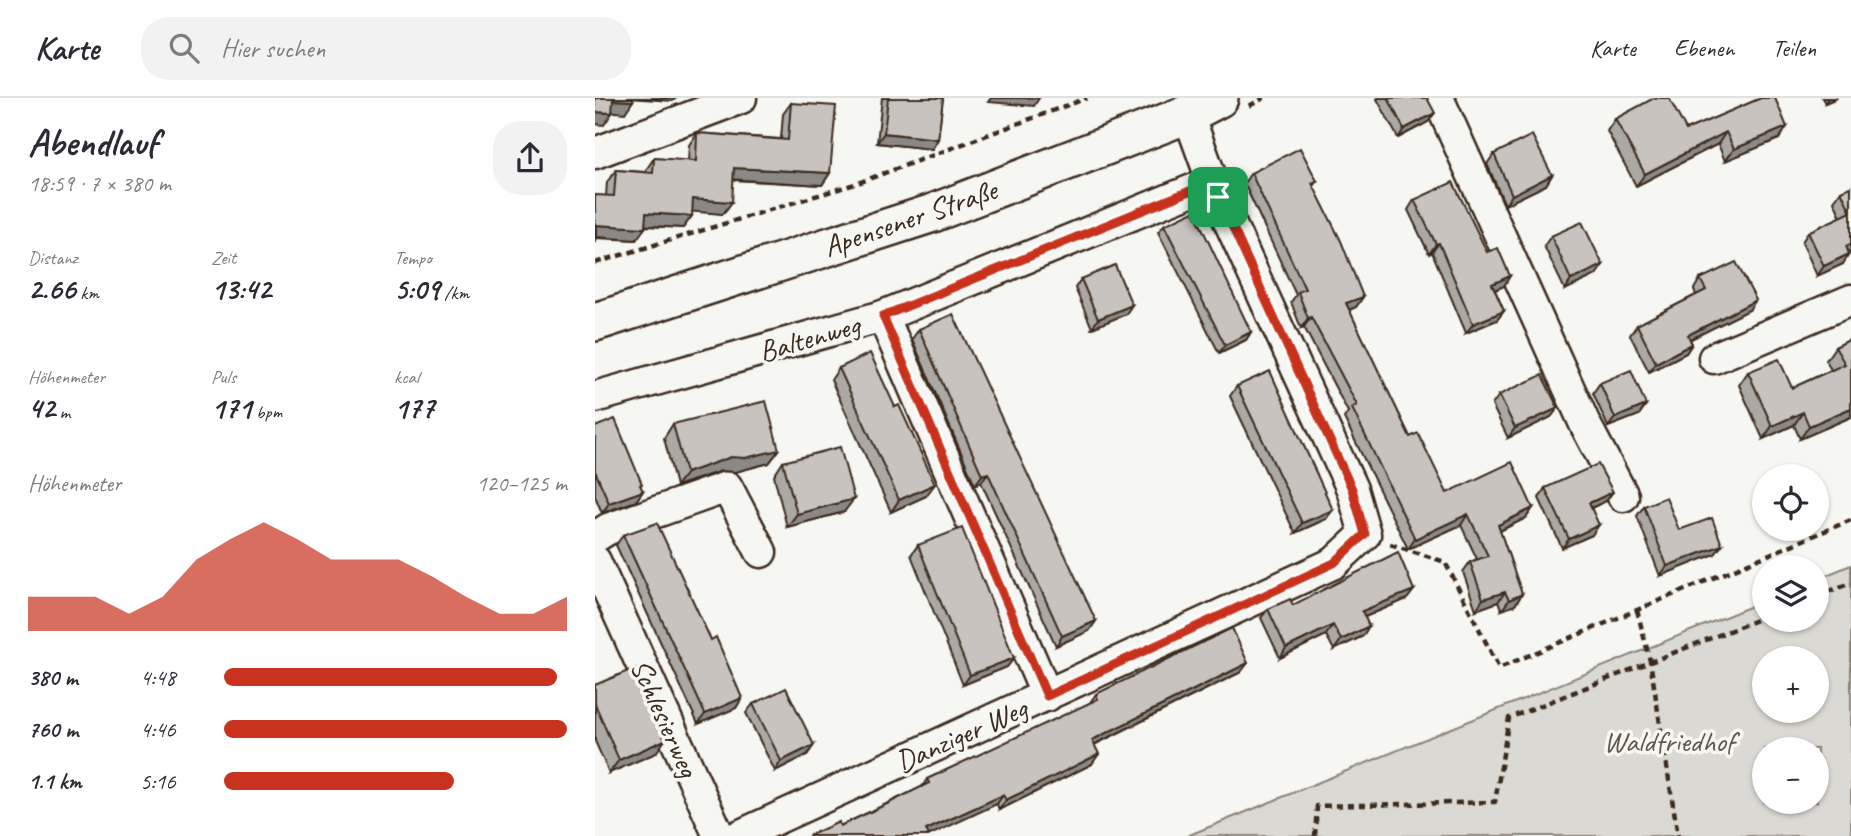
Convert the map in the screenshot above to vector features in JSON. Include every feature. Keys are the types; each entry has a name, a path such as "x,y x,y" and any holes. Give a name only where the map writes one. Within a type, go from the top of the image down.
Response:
{"main road":[{"name":"Apensener Straße","path":"595,322 933,213 1204,106"}],"street":[{"path":"595,153 741,98"},
{"path":"1438,98 1585,425 1623,496"},
{"path":"1204,106 1212,182 1352,489 1365,534"},
{"name":"Baltenweg","path":"595,397 883,316 1212,182"},
{"path":"1714,358 1851,300"},
{"path":"883,316 1047,696"},
{"path":"595,537 608,529 727,487 761,552"},
{"name":"Danziger Weg","path":"739,836 1334,563 1365,534"},
{"name":"Schlesierweg","path":"595,561 719,836"}],"path":[{"path":"595,263 855,184 1087,98"},
{"path":"1365,534 1445,562 1499,668 1851,520"},
{"path":"1829,591 1851,583"},
{"path":"1637,610 1650,661 1678,836"},
{"path":"1315,836 1317,806 1495,802 1509,718 1752,622"}],"green space":[{"name":"Waldfriedhof","path":"1851,565 1851,836 1187,836 1752,606 1752,632 1829,632 1829,574"}],"building":[{"path":"595,98 633,98 633,101 613,100 612,113 595,112"},
{"path":"888,98 943,98 938,139 884,133"},
{"path":"1388,98 1427,98 1435,113 1404,129"},
{"path":"1654,98 1669,98 1686,130 1761,98 1775,98 1787,127 1734,149 1726,132 1645,174 1615,119"},
{"path":"791,103 836,106 830,173 734,168 732,202 693,199 692,216 646,213 645,228 597,225 595,243 595,195 614,196 616,170 653,173 654,158 696,161 697,133 788,140"},
{"path":"1532,135 1552,175 1512,195 1494,154"},
{"path":"1300,148 1317,181 1312,183 1341,241 1363,297 1346,303 1410,437 1418,433 1447,493 1512,462 1533,508 1498,525 1522,594 1509,600 1505,592 1483,599 1470,562 1488,556 1468,514 1415,539 1352,408 1357,405 1311,317 1308,318 1298,292 1305,289 1251,173"},
{"path":"1453,182 1487,252 1498,248 1510,276 1492,284 1504,311 1473,324 1439,243 1436,244 1414,200"},
{"path":"1851,187 1851,212 1841,191"},
{"path":"1194,211 1251,332 1225,345 1164,225"},
{"path":"1851,212 1851,244 1846,246 1849,254 1824,266 1808,232"},
{"path":"1582,222 1603,265 1571,280 1551,236"},
{"path":"1736,262 1756,300 1688,335 1692,344 1656,363 1637,325 1706,290 1700,279"},
{"path":"1115,265 1132,305 1098,319 1081,279"},
{"path":"953,314 1096,621 1062,636 988,473 982,475 919,329"},
{"path":"1851,339 1851,408 1809,426 1803,412 1772,426 1748,372 1779,359 1792,388 1845,364 1835,347"},
{"path":"870,353 895,407 899,405 935,484 899,500 839,368"},
{"path":"1631,370 1646,405 1615,418 1600,383"},
{"path":"1270,371 1333,510 1302,523 1237,386"},
{"path":"1542,375 1558,408 1515,428 1499,395"},
{"path":"766,401 779,450 745,458 731,457 686,473 673,424"},
{"path":"615,419 643,491 609,503 595,471 595,427"},
{"path":"840,447 854,499 797,514 783,462"},
{"path":"1598,464 1613,492 1589,503 1599,525 1569,539 1545,488"},
{"path":"1666,497 1679,530 1712,518 1722,545 1667,566 1644,506"},
{"path":"657,523 711,640 716,637 742,698 705,714 623,535"},
{"path":"962,528 1014,658 970,675 918,545"},
{"path":"1398,552 1414,590 1362,611 1369,626 1341,640 1333,625 1286,648 1268,609 1290,599 1293,605"},
{"path":"1232,628 1248,663 1092,740 1099,754 1006,800 1003,795 926,830 929,835 926,836 808,836 839,822 840,826 889,803 929,783 927,779 1098,699 1096,694"},
{"path":"635,668 665,740 619,760 595,704 595,685"},
{"path":"786,688 814,745 781,761 753,704"}],"route":[{"path":"1212,182 1218,197 1352,489 1365,534 1334,563 1047,696 883,316 1212,182"}]}
